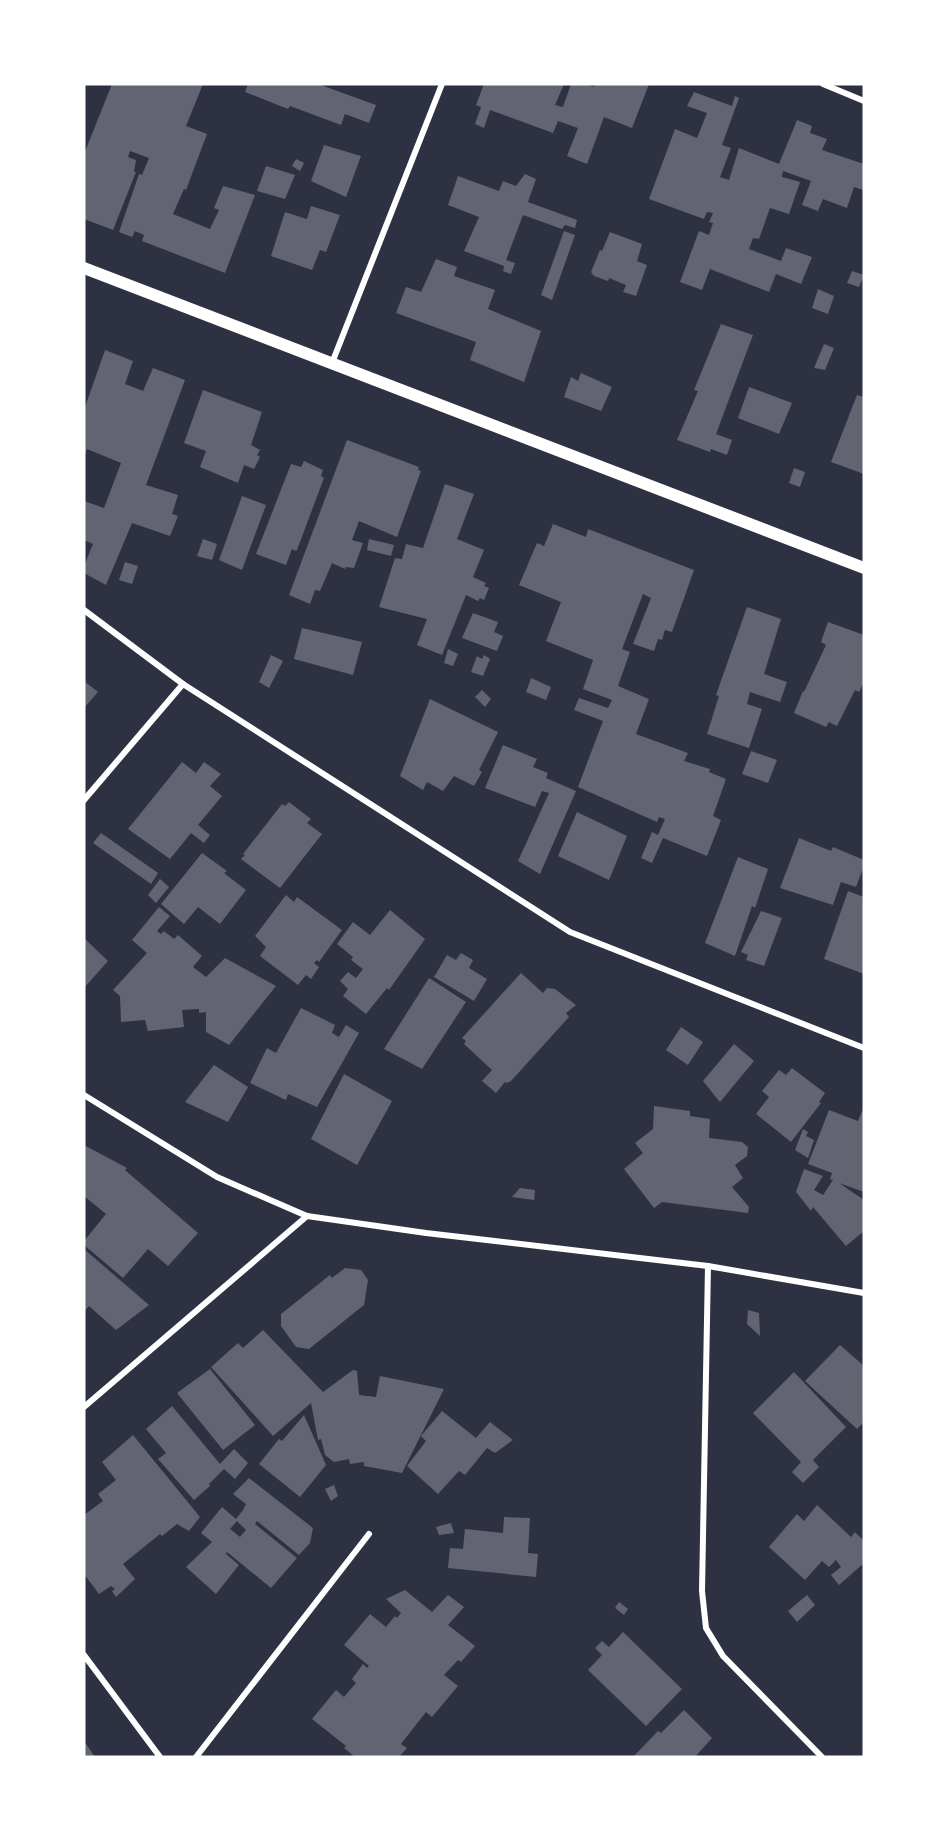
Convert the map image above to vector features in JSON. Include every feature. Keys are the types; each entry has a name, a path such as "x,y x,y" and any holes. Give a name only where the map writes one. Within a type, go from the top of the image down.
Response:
{"main road":[{"path":"84,268 864,568"}],"street":[{"path":"332,363 442,84"},
{"path":"823,84 864,101"},
{"path":"84,610 183,684 570,932 864,1048"},
{"path":"84,800 183,684"},
{"path":"84,1095 217,1177 307,1216 708,1266 864,1293"},
{"path":"84,1407 307,1216"},
{"path":"708,1266 702,1592 706,1628 723,1656 822,1757"},
{"path":"196,1757 369,1534"},
{"path":"84,1655 160,1757"}],"building":[{"path":"112,84 203,84 186,126 207,134 186,190 184,189 173,214 210,229 219,210 214,208 223,186 255,195 225,273 142,241 144,235 135,231 132,237 119,232 139,174 142,175 149,158 130,151 128,157 136,160 134,172 136,172 113,230 84,219 84,154"},
{"path":"248,84 318,84 376,105 369,123 345,114 341,125 290,106 288,109 245,92"},
{"path":"484,84 564,84 555,105 563,107 571,84 586,84 594,87 595,84 649,84 632,128 604,117 587,164 567,156 578,128 558,121 553,133 490,110 484,128 475,124 481,107 476,105"},
{"path":"694,92 732,106 735,96 739,98 722,145 731,148 720,177 729,180 739,148 779,164 797,120 812,126 810,133 827,139 822,150 864,164 863,190 854,187 847,208 823,199 818,211 802,205 811,181 783,171 782,177 800,182 789,214 770,208 759,239 753,238 749,249 781,261 786,248 812,257 801,284 776,274 769,292 710,269 702,290 680,282 699,231 709,235 713,223 709,222 713,213 707,212 704,219 649,199 675,129 697,138 707,113 687,106"},
{"path":"324,145 361,156 346,197 311,181"},
{"path":"296,159 304,163 300,171 292,166"},
{"path":"266,166 295,175 285,199 257,191"},
{"path":"525,174 536,179 528,202 577,220 575,228 565,225 562,229 523,215 506,260 515,263 511,274 503,271 504,266 464,251 479,217 448,205 458,176 499,191 503,181 516,186"},
{"path":"311,206 340,215 326,252 320,250 312,270 271,256 285,212 307,219"},
{"path":"564,231 575,235 552,300 541,295"},
{"path":"610,232 642,244 637,261 647,265 636,296 623,292 626,285 609,278 608,281 594,276 591,272"},
{"path":"436,259 457,267 454,276 495,290 488,309 541,331 524,382 470,360 476,342 396,313 406,287 421,292"},
{"path":"852,271 864,275 859,287 847,283"},
{"path":"818,289 834,296 828,314 812,308"},
{"path":"721,324 753,335 716,434 732,440 727,455 711,449 710,452 677,440 698,391 694,390"},
{"path":"824,344 834,348 825,370 814,368"},
{"path":"105,350 133,361 125,384 143,391 153,368 185,380 146,485 178,495 172,514 178,516 170,536 132,523 106,585 84,573 84,566 93,544 84,540 84,501 104,508 121,463 87,449 84,457 84,410"},
{"path":"581,373 612,387 601,411 564,397 571,377 578,381"},
{"path":"749,387 792,403 779,434 738,418"},
{"path":"203,390 262,412 251,445 260,450 257,455 260,457 254,469 244,465 238,483 200,467 206,451 184,443"},
{"path":"857,395 864,397 864,474 831,462"},
{"path":"347,440 419,467 418,470 421,471 397,537 359,521 352,540 363,543 354,568 346,567 345,569 332,563 320,591 315,590 310,604 289,595"},
{"path":"304,461 323,470 321,476 324,478 297,550 292,549 286,565 256,554 291,464 301,467"},
{"path":"794,468 805,472 800,487 789,483"},
{"path":"445,484 474,494 457,539 484,550 473,577 486,583 484,586 489,588 484,600 480,598 478,601 466,595 442,655 417,645 427,619 379,607 395,558 402,559 406,544 423,548"},
{"path":"242,496 266,505 242,570 219,560"},
{"path":"553,524 586,537 588,529 694,570 672,632 665,630 662,640 658,639 654,651 633,644 651,598 643,594 622,649 630,652 618,686 649,699 636,734 688,753 684,761 710,769 709,772 726,779 713,816 721,820 707,856 663,838 652,863 641,858 652,832 658,835 665,819 659,817 657,822 578,787 603,721 574,710 579,698 608,708 612,700 583,689 593,660 546,641 561,602 519,585 537,543 544,546"},
{"path":"203,539 217,544 212,560 197,556"},
{"path":"369,539 394,545 391,556 367,550"},
{"path":"125,562 138,566 132,584 119,580"},
{"path":"747,607 781,619 764,674 787,682 780,702 750,692 747,704 762,709 749,748 707,734 719,696 716,695"},
{"path":"473,613 498,622 494,632 503,636 497,651 462,638"},
{"path":"828,622 864,635 864,682 859,692 855,690 837,726 829,722 826,727 794,713 826,645 821,642"},
{"path":"302,628 362,642 353,675 294,659"},
{"path":"448,649 458,654 453,666 444,663"},
{"path":"271,655 283,661 269,688 259,682"},
{"path":"484,655 490,659 483,676 471,672 477,656 482,659"},
{"path":"531,678 551,687 546,700 526,692"},
{"path":"84,681 98,692 84,708"},
{"path":"482,690 491,699 485,707 475,697"},
{"path":"430,699 498,732 479,770 482,772 474,786 454,776 443,791 427,782 423,790 400,776"},
{"path":"503,745 537,759 533,767 548,773 546,778 576,791 540,874 518,861 549,793 542,791 535,807 485,788"},
{"path":"751,751 777,760 768,783 742,774"},
{"path":"182,762 196,773 204,762 221,774 210,786 222,796 198,825 210,835 204,843 191,833 170,859 128,829"},
{"path":"289,802 311,819 307,823 322,834 280,888 241,859 282,804 285,806"},
{"path":"577,812 627,836 609,880 558,856"},
{"path":"101,833 158,873 151,884 93,843"},
{"path":"799,838 831,851 833,847 864,860 856,887 841,882 833,905 780,888"},
{"path":"202,853 227,871 224,873 246,890 220,924 198,907 184,924 161,904"},
{"path":"738,857 768,869 755,908 752,906 735,956 705,943"},
{"path":"160,879 169,887 156,903 148,895"},
{"path":"848,891 864,897 864,974 824,959"},
{"path":"286,895 294,902 297,897 342,930 319,962 317,960 314,963 319,967 311,979 306,975 298,985 260,956 266,947 255,936"},
{"path":"159,907 170,916 157,931 161,934 164,931 174,939 178,935 202,956 193,967 206,977 225,958 276,986 229,1045 206,1032 206,1012 199,1013 199,1009 182,1010 184,1027 148,1031 145,1020 121,1022 120,996 113,990 147,953 132,940"},
{"path":"390,910 425,939 389,990 387,988 366,1014 343,996 348,989 340,981 348,972 356,978 363,969 351,960 353,957 337,944 353,922 370,935"},
{"path":"761,911 782,918 764,966 746,960 748,955 741,952"},
{"path":"84,938 108,961 84,988"},
{"path":"461,953 473,960 469,968 487,979 474,1001 434,977 447,955 456,960"},
{"path":"521,973 543,993 547,988 555,989 576,1005 566,1013 569,1017 511,1081 505,1082 496,1093 482,1081 492,1070 464,1044 466,1041 462,1038"},
{"path":"429,978 466,1002 422,1069 384,1049"},
{"path":"301,1008 335,1025 332,1033 339,1037 346,1025 359,1033 317,1107 288,1094 286,1100 250,1083 267,1048 276,1053"},
{"path":"681,1027 703,1042 688,1065 666,1050"},
{"path":"734,1044 754,1061 720,1102 703,1081"},
{"path":"214,1065 248,1087 228,1122 185,1102"},
{"path":"792,1068 825,1093 819,1102 821,1103 791,1142 756,1114 769,1097 762,1091 779,1070 786,1075"},
{"path":"344,1074 392,1101 357,1165 311,1139"},
{"path":"654,1106 690,1111 690,1116 710,1119 709,1138 742,1142 748,1147 747,1156 735,1165 743,1178 732,1187 749,1207 748,1213 662,1202 654,1208 624,1169 643,1153 635,1143 653,1129"},
{"path":"829,1110 858,1121 862,1111 864,1112 864,1192 839,1183 864,1200 864,1231 846,1246 813,1207 811,1211 796,1192 804,1169 823,1176 814,1190 823,1195 833,1180 830,1179 832,1173 808,1164"},
{"path":"803,1129 808,1132 806,1136 814,1140 808,1158 795,1150"},
{"path":"84,1145 127,1168 125,1170 198,1233 168,1266 148,1249 123,1278 84,1245 84,1241 106,1214 84,1196"},
{"path":"520,1188 535,1190 534,1200 512,1197"},
{"path":"84,1249 149,1305 116,1330 89,1306 84,1312"},
{"path":"345,1268 361,1270 368,1280 364,1305 309,1349 296,1347 281,1326 281,1314 330,1275 332,1278"},
{"path":"748,1310 759,1313 760,1336 747,1324"},
{"path":"263,1330 323,1392 353,1370 357,1371 359,1395 376,1397 380,1376 444,1389 402,1473 364,1466 364,1462 350,1464 349,1459 334,1462 325,1455 321,1439 318,1440 311,1403 273,1436 211,1367 238,1343 243,1348"},
{"path":"840,1345 864,1366 864,1422 857,1429 805,1381"},
{"path":"210,1369 255,1425 223,1450 177,1393"},
{"path":"794,1372 846,1427 813,1460 819,1467 803,1483 792,1472 801,1462 753,1413"},
{"path":"172,1406 220,1464 234,1449 248,1463 235,1479 224,1469 194,1500 158,1459 166,1453 146,1429"},
{"path":"442,1411 476,1438 490,1422 513,1440 495,1453 487,1448 465,1475 459,1471 438,1494 407,1466 426,1441 421,1436"},
{"path":"304,1415 326,1465 300,1497 259,1464 279,1439 282,1441"},
{"path":"133,1435 200,1517 189,1531 177,1524 162,1536 160,1534 123,1564 135,1579 116,1597 112,1591 115,1589 111,1586 99,1594 84,1574 84,1515 103,1501 98,1494 116,1480 102,1462"},
{"path":"249,1478 313,1528 310,1543 299,1555 257,1521 255,1524 297,1558 271,1588 227,1552 226,1554 239,1565 216,1594 186,1567 212,1542 201,1533 222,1507 236,1519 243,1510 246,1504 233,1494","holes":["237,1521 246,1530 240,1537 230,1529"]},
{"path":"334,1485 338,1496 331,1501 325,1489"},
{"path":"817,1505 851,1537 855,1532 864,1541 864,1563 839,1585 831,1575 841,1567 836,1560 829,1567 822,1561 805,1580 769,1547 797,1514 804,1521"},
{"path":"504,1517 530,1518 528,1553 538,1554 536,1577 448,1568 450,1548 463,1549 465,1529 503,1533"},
{"path":"451,1523 454,1533 439,1535 436,1527"},
{"path":"405,1590 432,1612 448,1595 464,1607 448,1625 475,1646 461,1662 458,1660 444,1675 458,1686 432,1717 426,1712 401,1744 407,1748 399,1757 355,1757 344,1748 346,1746 312,1719 336,1690 344,1697 356,1683 352,1679 363,1664 367,1668 369,1666 344,1645 370,1614 386,1627 395,1616 397,1618 401,1613 386,1599"},
{"path":"807,1595 815,1605 797,1622 788,1611"},
{"path":"619,1602 628,1609 624,1615 615,1608"},
{"path":"623,1632 682,1689 646,1726 588,1670 602,1655 595,1648 602,1641 609,1647"},
{"path":"684,1710 712,1738 695,1757 633,1757 658,1731 661,1733"},
{"path":"84,1741 95,1757 84,1757"}]}
